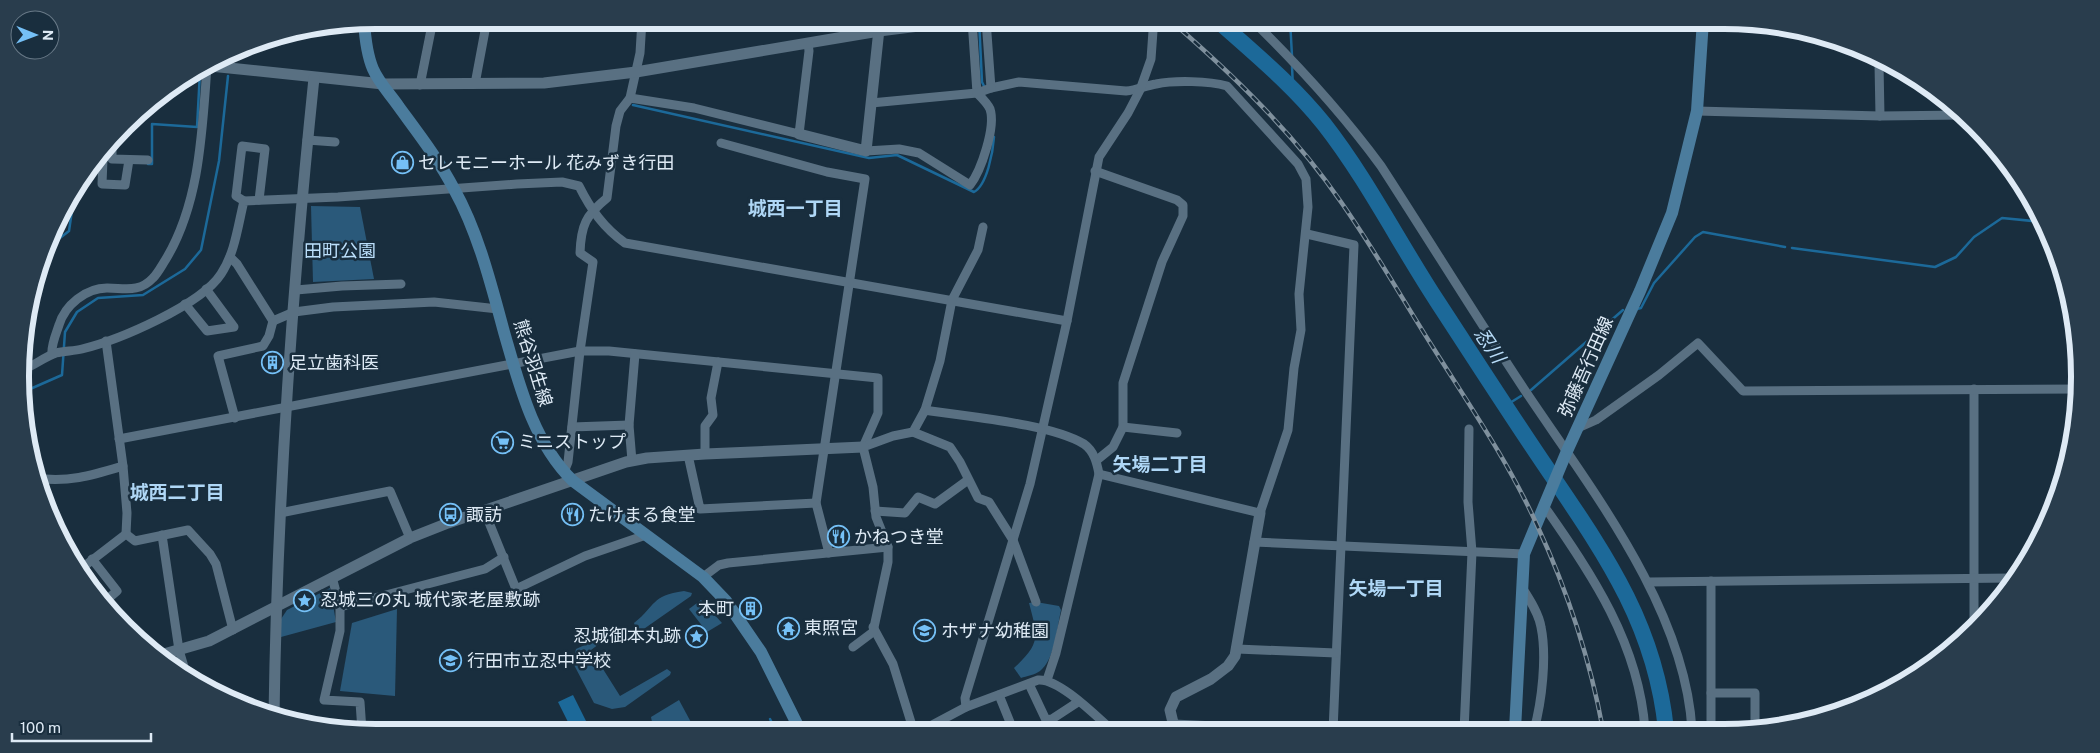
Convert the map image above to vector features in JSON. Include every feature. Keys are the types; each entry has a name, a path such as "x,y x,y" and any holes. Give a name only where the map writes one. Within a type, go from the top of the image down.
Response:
{"main road":[{"name":"熊谷羽生線","path":"364,29 373,70 433,154 455,189 470,223 498,309 513,365 534,425 568,477 703,577 726,601 761,652 797,724"},
{"name":"弥藤吾行田線","path":"1515,724 1524,554 1566,453 1640,291 1672,213 1697,111 1703,29"}],"street":[{"path":"420,85 431,29"},
{"path":"475,84 485,29"},
{"path":"568,477 580,351 593,262 580,253 581,231 591,210 607,198 616,126 620,111 630,98 636,72 641,29"},
{"path":"217,68 383,84 544,83 636,72 808,43 867,29"},
{"path":"866,151 880,29"},
{"path":"630,98 694,108 866,151 899,149 919,152 970,185 978,174 990,124 990,109 977,93 973,29"},
{"path":"987,29 991,88"},
{"path":"966,707 965,698 1014,540 1044,429 1067,321 1095,171 1099,157 1140,90 1151,59 1152,29"},
{"path":"1261,29 1308,76 1365,144 1649,582 1676,651 1690,709 1691,724"},
{"path":"799,134 810,51 808,43"},
{"path":"1879,66 1880,116"},
{"path":"52,354 60,321 72,302 97,289 130,290 148,283 154,278 178,240 188,213 195,179 208,72"},
{"path":"274,709 276,606 286,409 296,290 301,198 314,78"},
{"path":"871,104 977,93 1019,82 1140,90 1156,84 1215,83 1227,86 1304,173 1308,207 1307,234 1299,294 1301,330 1294,368 1290,418 1260,513 1237,649 1235,656 1228,666 1195,688 1176,697 1170,710 1173,724"},
{"path":"1697,111 1880,116 1953,115"},
{"path":"307,140 335,142"},
{"path":"721,143 827,172 865,179 816,503 829,553"},
{"path":"259,200 265,150 242,146 236,196 244,201 562,182 578,186 591,210 611,233 626,244 1067,321"},
{"path":"106,159 148,160"},
{"path":"103,163 102,184 125,185 129,160"},
{"path":"1095,171 1176,200 1183,205 1183,216 1162,262 1123,383 1123,427 1113,447 1097,460"},
{"path":"29,366 52,354 82,349 146,325 186,304 206,289 221,275 230,257 244,201"},
{"path":"913,432 924,410 940,361 952,300 978,250 983,227"},
{"path":"1307,234 1354,245 1333,724"},
{"path":"230,257 237,264 273,321 269,336 263,346 218,356 235,418"},
{"path":"296,290 402,284"},
{"path":"186,304 206,331 234,327 206,289"},
{"path":"273,321 294,312 332,307 434,302 498,309"},
{"path":"106,341 123,466 127,513 126,534"},
{"path":"1578,428 1596,420 1659,375 1698,343 1742,390 2071,389"},
{"path":"119,439 286,409 580,351 635,354 878,378 878,413 863,447 873,487 875,510 888,547 888,562 873,632 853,647"},
{"path":"632,461 629,424 635,354"},
{"path":"705,454 705,426 713,415 711,398 718,362"},
{"path":"1974,389 1976,578 1974,617"},
{"path":"924,410 1044,429 1085,445 1097,460 1099,474 1056,654 1046,680"},
{"path":"572,427 629,424"},
{"path":"1123,427 1177,433"},
{"path":"1464,724 1472,552 1468,502 1469,429"},
{"path":"167,653 209,641 233,630 410,538 568,477 632,461 688,455 863,447 893,436 913,432 941,442 950,448 960,462 978,498 989,502 1014,540 1036,602"},
{"path":"688,455 700,509 816,503"},
{"path":"44,479 58,481 80,479 123,466"},
{"path":"1099,474 1260,513"},
{"path":"875,510 905,513 918,497 935,504 968,480"},
{"path":"280,513 390,491 410,538"},
{"path":"1545,503 1586,565 1612,612 1632,664 1644,724"},
{"path":"484,510 516,589 585,556 646,535"},
{"path":"126,534 135,541 188,530 210,554 216,564 233,630"},
{"path":"84,566 126,534"},
{"path":"162,536 179,650 184,667"},
{"path":"1254,542 1524,554"},
{"path":"703,577 719,565 728,563 888,547"},
{"path":"340,607 485,569 504,557"},
{"path":"92,559 117,591 109,598"},
{"path":"332,577 340,607 340,631 324,700 360,702 362,724"},
{"path":"1649,582 2007,578"},
{"path":"1710,580 1711,724"},
{"path":"1522,589 1530,600 1541,625 1543,636 1542,672 1535,724"},
{"path":"873,627 893,664 912,724"},
{"path":"1237,649 1336,653"},
{"path":"933,724 966,707 1029,684 1046,680 1078,702 1101,724"},
{"path":"1029,684 1046,720 1052,719 1078,702"},
{"path":"1711,693 1755,693 1756,723"},
{"path":"999,695 1011,724"}],"green space":[{"name":"田町公園","path":"311,206 360,207 374,279 313,282"},
{"path":"330,588 336,622 281,637 281,619 287,610"},
{"path":"684,591 692,593 691,596 638,633 634,623 655,602 665,596"},
{"path":"701,600 722,623 707,632 689,609"},
{"path":"1036,602 1059,606 1061,610 1057,634 1045,666 1038,672 1021,678 1014,668 1029,652 1035,639 1029,603"},
{"path":"397,609 395,696 340,691 352,623"},
{"path":"600,638 603,641 591,650 620,696 667,669 671,672 670,675 625,707 612,709 594,703 573,663 576,649"},
{"path":"679,700 692,724 652,724 651,717"}],"shaded area":[{"path":"573,695 588,724 569,724 558,702"}],"waterway":[{"path":"979,29 982,82 985,88"},
{"name":"忍川","path":"1227,29 1299,96 1340,145 1437,301 1603,554 1637,619 1650,654 1660,690 1665,724"},
{"path":"1290,29 1292,56"},
{"path":"1292,66 1293,88"},
{"path":"29,389 62,375 65,332 77,312 98,298 143,295 185,269 201,250 219,161 228,76"},
{"path":"148,164 152,164 152,124 197,127 200,77"},
{"path":"633,105 869,158 897,155 974,192 979,188 986,175 991,159 994,137"},
{"path":"57,238 69,231 72,208"},
{"path":"1792,248 1935,267 1956,257 1974,237 2002,218 2034,221"},
{"path":"1637,309 1641,308 1654,283 1695,237 1703,232 1785,247"},
{"path":"1531,390 1623,310"},
{"path":"1505,406 1521,396"},
{"path":"770,719 773,724"}],"railway":[{"path":"1180,29 1261,105 1283,128 1323,177 1365,238 1488,435 1526,502 1558,574 1584,651 1602,724"}],"place":[{"name":"セレモニーホール 花みずき行田","path":"402,163"},
{"name":"足立歯科医","path":"273,363"},
{"name":"ミニストップ","path":"502,442"},
{"name":"諏訪","path":"450,515"},
{"name":"たけまる食堂","path":"572,515"},
{"name":"かねつき堂","path":"838,537"},
{"name":"忍城三の丸 城代家老屋敷跡","path":"304,600"},
{"name":"本町","path":"750,609"},
{"name":"東照宮","path":"788,628"},
{"name":"ホザナ幼稚園","path":"925,631"},
{"name":"忍城御本丸跡","path":"697,636"},
{"name":"行田市立忍中学校","path":"451,661"}],"district":[{"name":"城西一丁目","path":"795,208"},
{"name":"矢場二丁目","path":"1160,464"},
{"name":"城西二丁目","path":"177,492"},
{"name":"矢場一丁目","path":"1396,588"}]}
